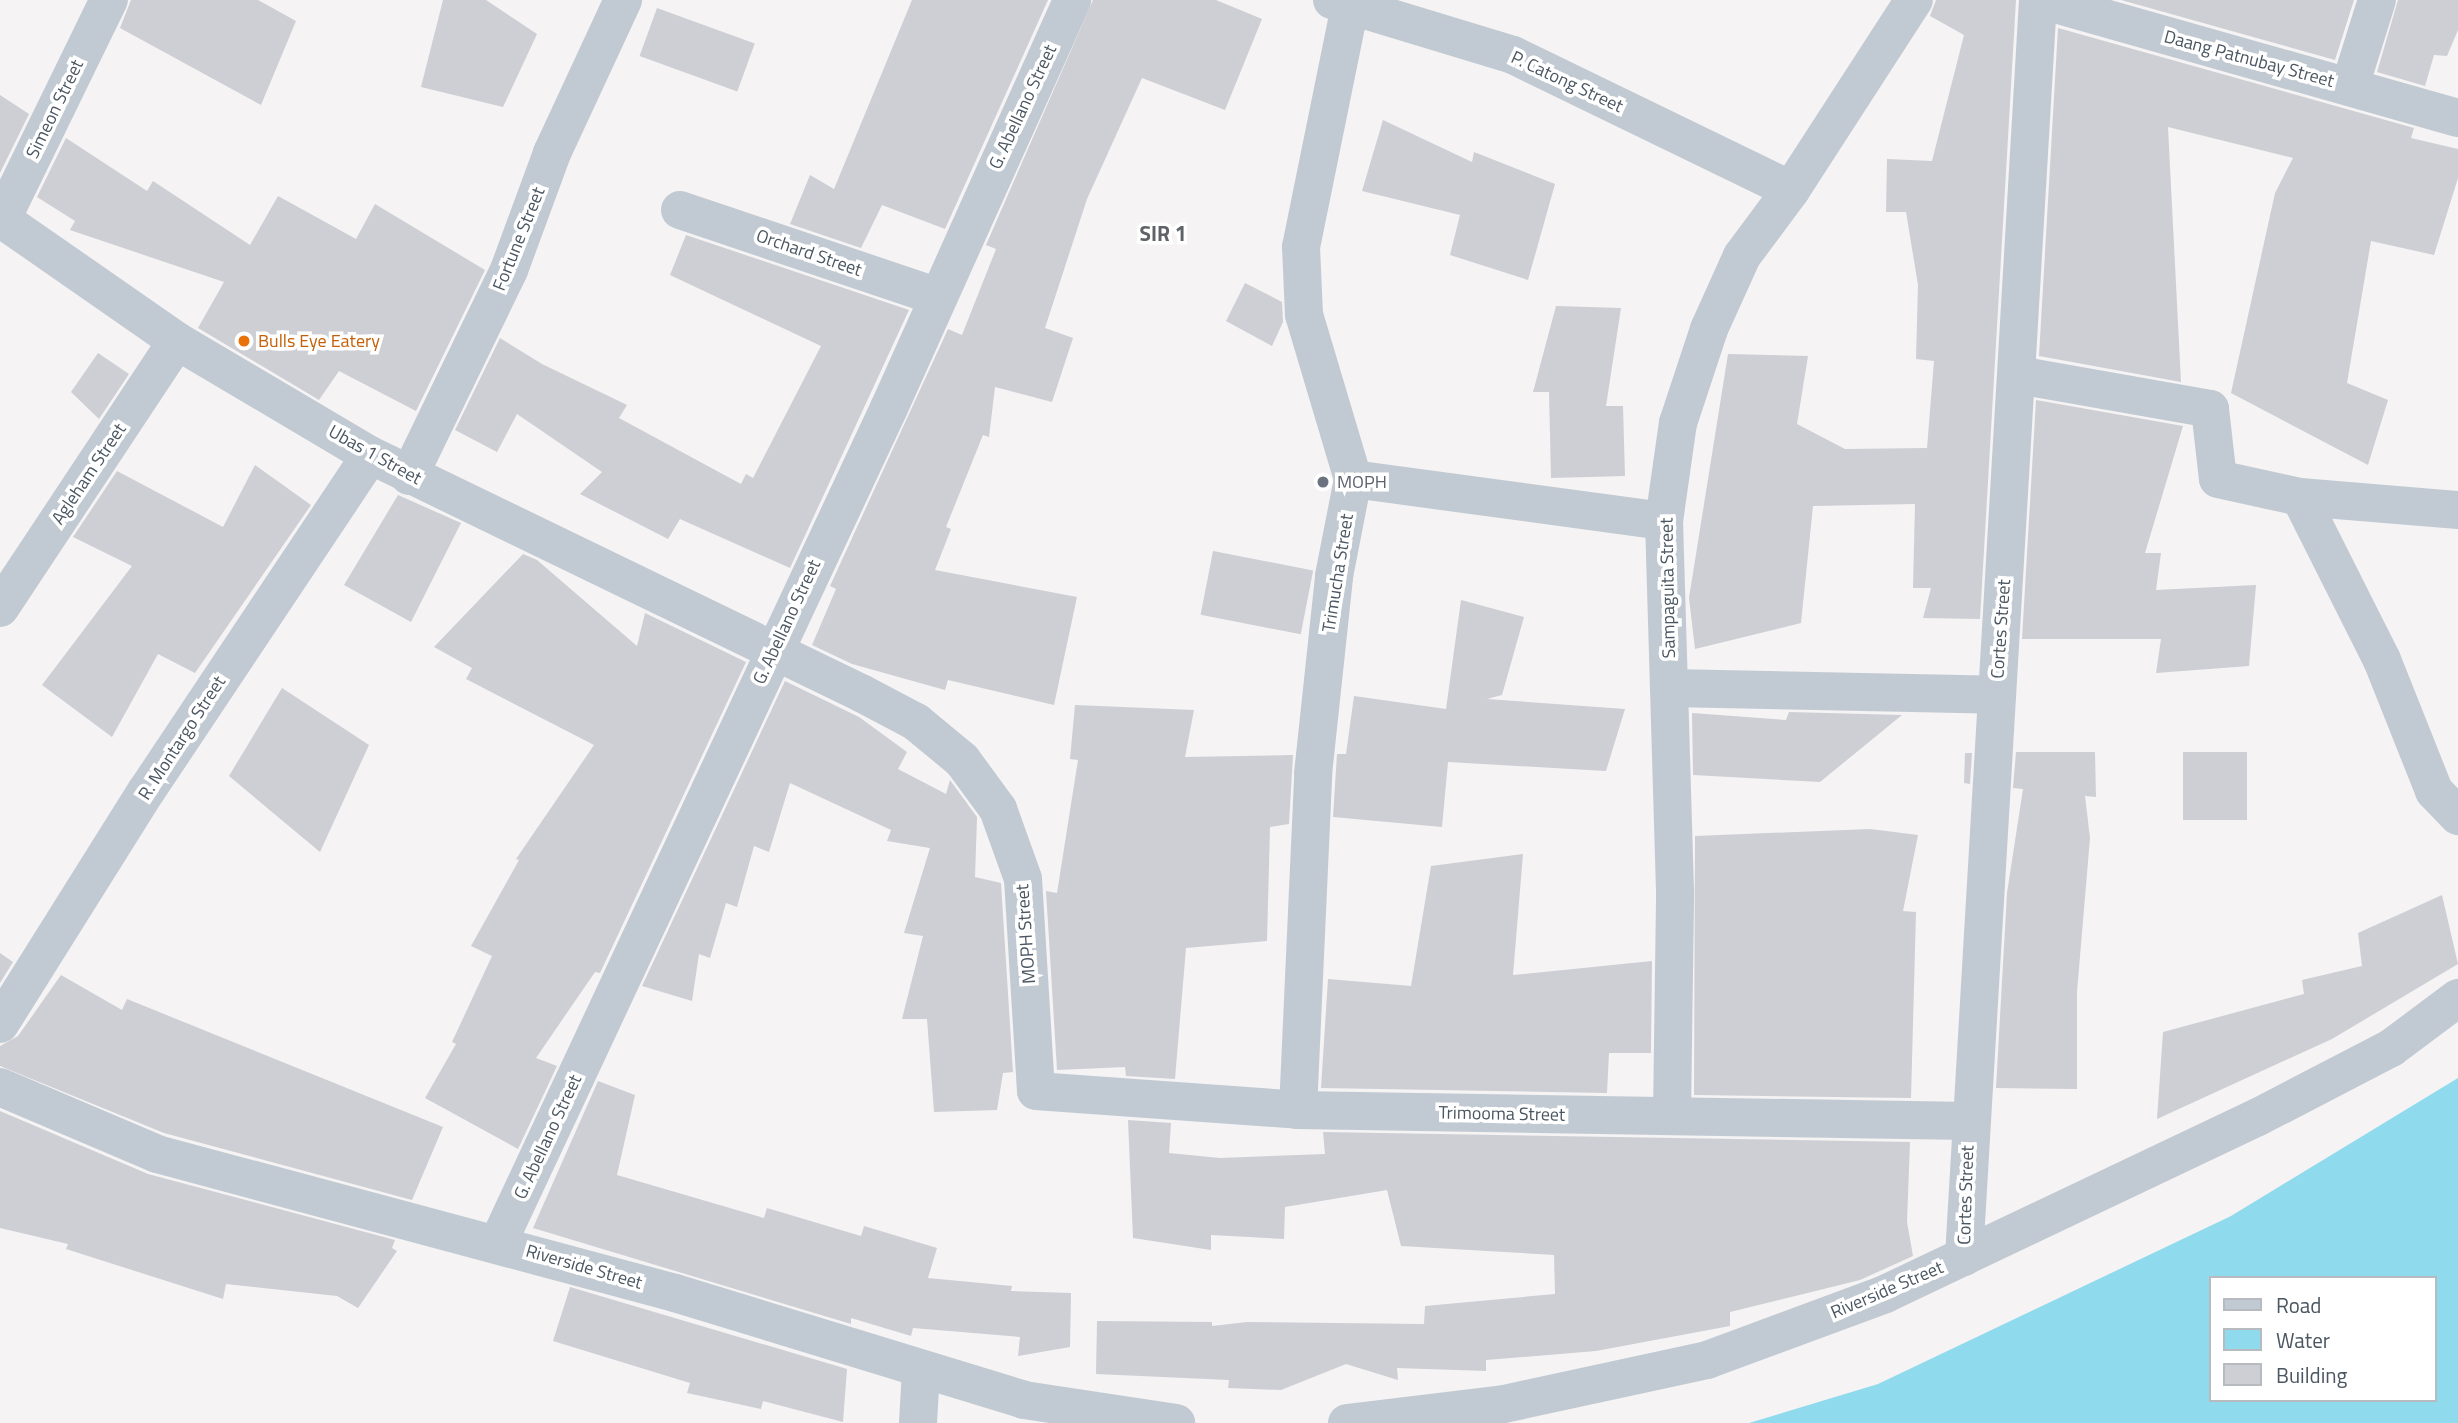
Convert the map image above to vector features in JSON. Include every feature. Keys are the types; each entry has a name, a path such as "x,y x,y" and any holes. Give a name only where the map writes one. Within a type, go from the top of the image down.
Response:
{"street":[{"name":"Simeon Street","path":"1,218 109,0"},
{"name":"Fortune Street","path":"409,476 509,270 552,153 623,0"},
{"name":"G. Abellano Street","path":"498,1243 938,297 1072,0"},
{"name":"Sampaguita Street","path":"1672,1115 1675,891 1664,521 1678,423 1709,329 1742,256 1791,190 1914,0"},
{"name":"Daang Patnubay Street","path":"2039,0 2458,118"},
{"name":"Cortes Street","path":"1964,1257 1969,1121 2018,375 2039,0"},
{"path":"2350,86 2377,0"},
{"name":"P. Catong Street","path":"1341,3 1513,55 1791,190"},
{"name":"Trimucha Street","path":"1298,1110 1313,774 1334,576 1353,479 1304,316 1301,247 1341,3"},
{"name":"Orchard Street","path":"680,210 938,297"},
{"name":"Ubas 1 Street","path":"1,218 177,341 370,455 773,650"},
{"name":"Agleham Street","path":"0,608 177,341"},
{"path":"2018,375 2210,409 2218,479 2300,497 2458,510"},
{"name":"R. Montargo Street","path":"0,1024 147,790 370,455"},
{"path":"1353,479 1664,521"},
{"path":"2300,497 2382,660 2434,791 2458,816"},
{"name":"MOPH Street","path":"773,650 916,722 962,760 998,808 1023,879 1036,1091"},
{"path":"1670,688 1997,695"},
{"name":"Riverside Street","path":"1346,1423 1504,1404 1707,1360 1885,1294 2391,1048 2458,998"},
{"name":"Riverside Street","path":"0,1087 158,1154 498,1243 849,1344 921,1370 1024,1400 1176,1423"},
{"name":"Trimooma Street","path":"1036,1091 1298,1110 1969,1121"},
{"path":"918,1423 921,1370"}],"water":[{"path":"2458,1078 2458,1423 1749,1423 1878,1384 2231,1216"}],"building":[{"path":"131,0 258,0 296,21 261,105 120,28"},
{"path":"443,0 486,0 537,34 503,107 421,87"},
{"path":"912,0 1048,0 945,229 882,205 861,248 790,224 810,175 834,189"},
{"path":"1093,0 1216,0 1262,19 1225,110 1142,78 1087,199 1045,328 1073,338 1052,402 995,387 989,437 983,435 946,527 951,529 935,570 1077,597 1054,705 948,680 945,690 852,664 812,645 836,589 830,586 948,329 962,335 996,249 986,245"},
{"path":"1936,0 2016,0 1980,619 1923,618 1931,588 1913,588 1915,504 1813,506 1801,623 1695,649 1689,598 1728,354 1808,356 1797,424 1845,449 1927,448 1934,361 1916,359 1918,285 1906,212 1886,212 1887,159 1932,161 1964,35 1930,16"},
{"path":"2121,0 2354,0 2335,60"},
{"path":"2398,0 2458,0 2458,30 2447,56 2434,55 2425,86 2377,72"},
{"path":"657,8 755,44 737,91 640,56"},
{"path":"2058,28 2414,128 2411,138 2458,149 2458,178 2434,255 2371,241 2347,383 2388,400 2368,465 2231,393 2275,193 2293,158 2168,127 2181,382 2039,356"},
{"path":"0,95 29,114 0,173"},
{"path":"1383,120 1472,162 1474,152 1555,184 1528,280 1450,255 1460,215 1362,191"},
{"path":"66,138 147,191 153,181 250,245 278,196 356,239 375,204 485,270 416,411 339,371 319,400 198,328 224,282 70,230 75,221 37,197"},
{"path":"686,235 909,310 790,568 680,519 668,539 580,494 602,472 517,414 497,452 455,430 500,338 542,364 627,405 619,418 741,484 746,474 753,478 821,346 670,275"},
{"path":"1245,283 1282,302 1283,322 1272,346 1226,321"},
{"path":"1556,306 1621,308 1606,406 1623,406 1625,476 1551,478 1549,392 1533,392"},
{"path":"98,353 129,374 99,419 71,392"},
{"path":"2036,400 2183,426 2145,553 2161,553 2156,590 2256,585 2249,666 2156,673 2161,639 2022,639"},
{"path":"255,465 311,505 195,673 158,654 112,737 42,685 132,566 73,537 117,471 223,527"},
{"path":"398,495 461,523 411,622 344,585"},
{"path":"1213,551 1313,570 1301,634 1201,615"},
{"path":"523,554 537,560 637,646 645,613 746,662 600,973 595,972 536,1058 557,1066 518,1149 425,1098 456,1044 452,1042 492,956 471,946 519,860 516,859 594,745 466,679 472,668 434,647"},
{"path":"1461,600 1524,617 1502,695 1487,699 1625,709 1606,771 1448,762 1442,827 1333,817 1337,754 1346,754 1354,696 1446,709"},
{"path":"785,681 859,717 907,752 898,769 946,794 950,780 977,817 975,877 1001,883 1013,1072 1003,1073 997,1110 934,1112 927,1019 902,1019 923,936 904,933 930,848 887,841 891,830 790,783 769,852 754,846 737,907 726,903 710,958 699,954 692,1001 642,986"},
{"path":"282,688 369,745 320,852 229,776"},
{"path":"1075,705 1194,710 1185,757 1293,755 1289,824 1270,827 1267,941 1186,948 1175,1079 1126,1076 1125,1067 1057,1070 1046,891 1057,893 1078,760 1070,759"},
{"path":"1789,712 1902,715 1820,782 1693,775 1692,713 1786,720"},
{"path":"2016,752 2095,752 2096,797 2085,796 2090,838 2077,992 2077,1089 1996,1088 2007,893 2023,789 2013,788"},
{"path":"2183,752 2247,752 2247,820 2183,820"},
{"path":"1965,753 1972,753 1970,784 1964,783"},
{"path":"1870,829 1918,835 1903,911 1916,912 1911,1098 1694,1095 1695,836"},
{"path":"1523,854 1513,975 1652,961 1651,1053 1609,1053 1607,1093 1321,1088 1328,979 1411,986 1431,866"},
{"path":"2442,895 2458,964 2332,1039 2157,1119 2163,1032 2304,994 2302,980 2362,966 2358,933"},
{"path":"0,953 13,962 0,983"},
{"path":"61,975 122,1010 127,999 443,1127 412,1200 164,1133 0,1066 0,1046 18,1036"},
{"path":"598,1081 635,1095 617,1175 764,1218 767,1208 861,1236 864,1226 937,1248 928,1278 1012,1286 1011,1291 1071,1293 1070,1347 1018,1356 1020,1337 913,1328 911,1336 851,1318 851,1324 533,1228"},
{"path":"0,1111 148,1174 395,1240 392,1248 397,1251 358,1308 337,1296 226,1284 223,1299 66,1249 68,1244 0,1228"},
{"path":"1128,1120 1171,1123 1169,1153 1220,1158 1325,1154 1323,1132 1910,1142 1907,1222 1913,1256 1860,1280 1730,1312 1730,1326 1596,1351 1486,1360 1486,1371 1397,1368 1398,1380 1346,1364 1281,1390 1228,1388 1229,1380 1096,1374 1097,1321 1212,1322 1212,1326 1247,1322 1424,1324 1425,1306 1555,1294 1554,1255 1401,1246 1387,1190 1285,1207 1284,1239 1211,1235 1211,1250 1133,1238"},
{"path":"570,1287 847,1369 843,1422 763,1401 761,1409 687,1393 690,1383 553,1341"}],"place":[{"name":"Bulls Eye Eatery","path":"244,341"},
{"name":"MOPH","path":"1323,482"}],"district":[{"name":"SIR 1","path":"1163,233"}]}
